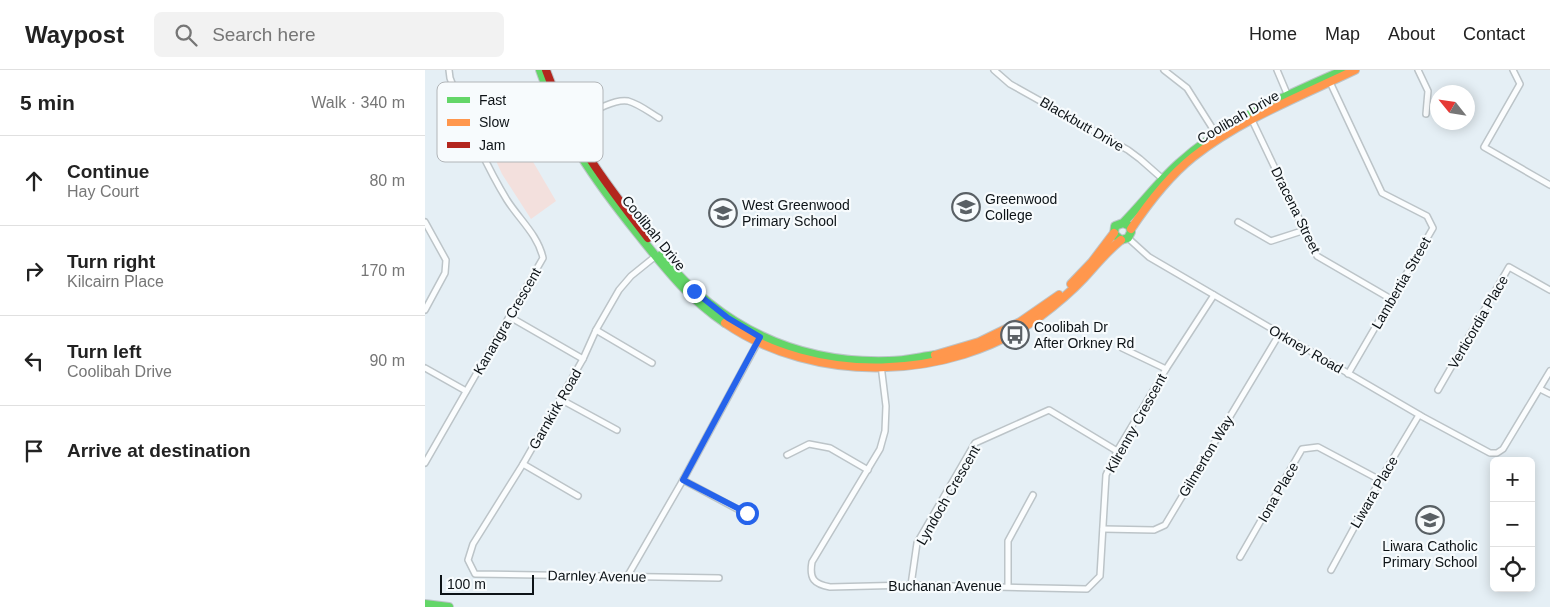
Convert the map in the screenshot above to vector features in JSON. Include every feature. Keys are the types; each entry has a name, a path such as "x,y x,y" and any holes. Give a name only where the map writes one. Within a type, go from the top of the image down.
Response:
{"main road":[{"name":"Coolibah Drive","path":"546,70 550,82"},
{"name":"Coolibah Drive","path":"1329,80 1343,70"},
{"name":"Coolibah Drive","path":"1131,229 1165,181 1186,156 1251,117 1329,80 1355,70"},
{"name":"Coolibah Drive","path":"591,162 658,255 702,299 759,340 813,356 881,366 926,363 949,358 979,348 1019,330 1043,315 1066,296 1125,239"},
{"name":"Coolibah Drive","path":"1123,222 1165,181"},
{"path":"1123,222 1129,225 1131,229 1125,239 1117,238 1114,233 1117,225 1123,222"},
{"name":"Coolibah Drive","path":"881,366 942,354 977,343 1017,325 1035,314 1063,292 1092,262 1114,233"},
{"path":"425,604 449,607"}],"street":[{"name":"Blackbutt Drive","path":"994,70 1010,84 1128,150 1165,181"},
{"path":"1164,70 1187,88 1218,136"},
{"path":"1277,70 1289,99"},
{"path":"1419,70 1428,91 1425,114"},
{"path":"1513,70 1520,84 1483,147 1550,185"},
{"name":"Lambertia Street","path":"1329,80 1382,193 1427,216 1433,228 1348,374"},
{"path":"603,107 610,103 622,101 634,103 659,118"},
{"name":"Dracena Street","path":"1251,117 1317,256 1391,299"},
{"name":"Kanangra Crescent","path":"425,463 543,258 540,245 508,201 486,162"},
{"path":"425,222 446,260 445,273 425,310"},
{"path":"1239,222 1271,241 1305,230"},
{"name":"Orkney Road","path":"1125,239 1149,257 1348,374 1490,453 1501,451 1541,388"},
{"name":"Garnkirk Road","path":"475,574 468,560 473,544 523,464 583,359 596,330 624,283 658,255"},
{"name":"Verticordia Place","path":"1438,390 1509,268 1550,290"},
{"name":"Kilrenny Crescent","path":"1087,589 1101,576 1105,475 1165,370 1214,295"},
{"path":"510,317 583,359"},
{"path":"596,330 652,363"},
{"name":"Gilmerton Way","path":"1103,529 1154,530 1165,525 1279,333"},
{"path":"627,577 683,480 759,340"},
{"path":"1122,348 1165,370"},
{"path":"787,455 809,444 830,448 868,470 881,449 885,431 886,406 881,366"},
{"path":"425,368 467,392"},
{"path":"1550,371 1541,388 1550,394"},
{"path":"560,399 617,430"},
{"name":"Lyndoch Crescent","path":"911,585 917,543 975,442 1049,410 1117,451"},
{"name":"Liwara Place","path":"1331,570 1380,480 1419,415"},
{"name":"Iona Place","path":"1240,557 1303,449 1319,447 1380,480"},
{"path":"523,464 578,496"},
{"name":"Buchanan Avenue","path":"868,470 812,562 810,573 813,580 820,585 830,587 911,585 1087,589"},
{"path":"683,480 754,518"},
{"path":"1008,586 1009,541 1033,495"},
{"name":"Darnley Avenue","path":"475,574 719,578"}],"shaded area":[{"path":"497,162 533,162 556,201 531,219 502,174"}],"traffic: fast":[{"path":"540,70 544,82"},
{"path":"1123,223 1130,226 1131,232 1128,238 1121,240 1114,234 1115,226 1123,223 1178,164 1216,134 1257,110 1344,70"},
{"path":"585,162 608,195 678,282 699,303 725,323"},
{"path":"661,255 708,302 734,321 762,336 791,348 822,356 855,360 895,361 935,355"},
{"path":"425,604 449,607"}],"traffic: slow":[{"path":"1131,229 1167,181 1193,157 1212,143 1272,109 1355,70"},
{"path":"1071,284 1092,262 1114,233"},
{"path":"725,323 761,343 799,357 840,365 882,367 924,364 964,354 1003,339 1038,318 1073,289 1106,253 1121,240"},
{"path":"935,355 979,342 1020,322 1059,295"}],"traffic: jam":[{"path":"546,70 550,82"},
{"path":"593,162 648,238"}],"place":[{"name":"Greenwood College","path":"966,207"},
{"name":"West Greenwood Primary School","path":"723,213"},
{"name":"Coolibah Dr After Orkney Rd","path":"1015,335"},
{"name":"Liwara Catholic Primary School","path":"1430,520"}],"route":[{"path":"694,291 716,310 760,337 683,480 747,513"}]}
